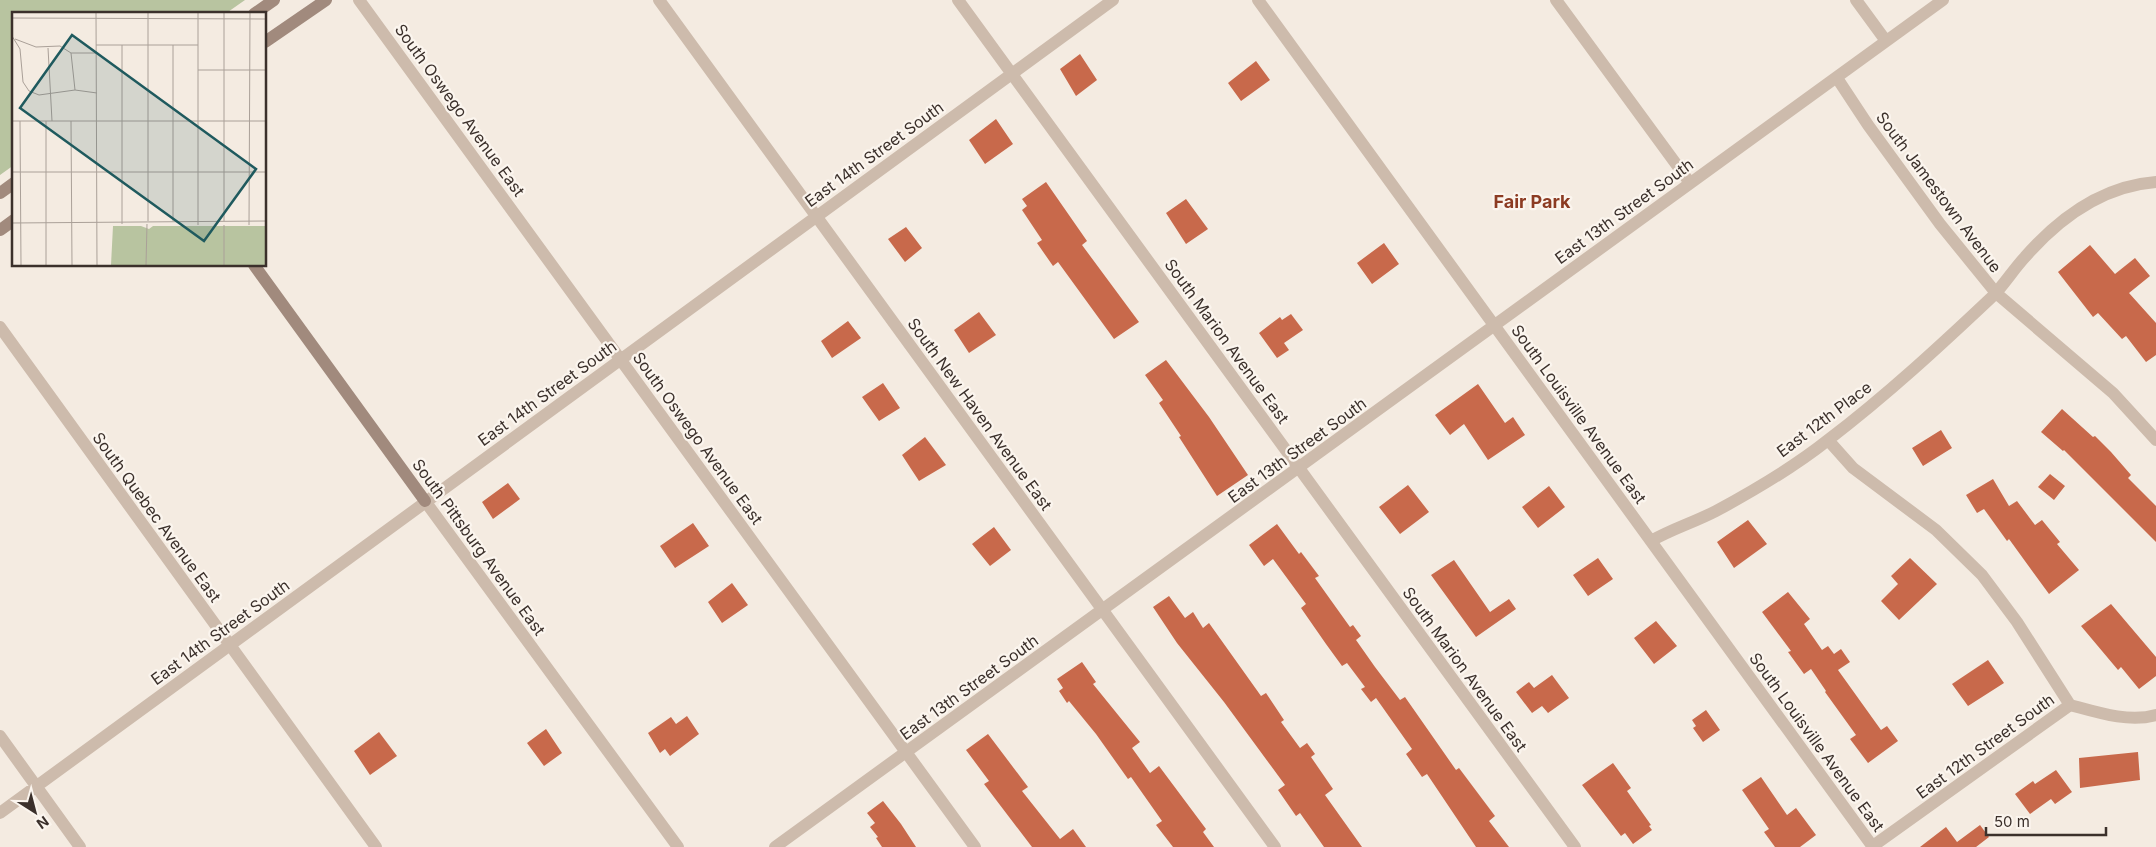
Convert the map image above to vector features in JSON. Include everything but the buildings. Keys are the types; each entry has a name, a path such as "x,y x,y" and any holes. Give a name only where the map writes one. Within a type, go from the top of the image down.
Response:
{"street":[{"path":"257,12 274,0"},
{"path":"266,41 326,0"},
{"name":"South Oswego Avenue East","path":"360,0 975,847"},
{"name":"South New Haven Avenue East","path":"659,0 1275,847"},
{"name":"South Marion Avenue East","path":"958,0 1575,847"},
{"name":"East 14th Street South","path":"0,813 1113,0"},
{"name":"South Louisville Avenue East","path":"1258,0 1873,847"},
{"path":"1556,0 1690,183"},
{"path":"1856,0 1886,41"},
{"name":"East 13th Street South","path":"775,847 1943,0"},
{"name":"South Jamestown Avenue","path":"1837,78 1872,131 1940,224 1996,293 2113,393 2156,440"},
{"name":"East 12th Place","path":"1651,541 1666,532 1714,512 1748,493 1828,440 1882,396 1996,293 2025,256 2063,219 2101,195 2137,183 2156,182"},
{"path":"0,193 12,184"},
{"path":"0,230 12,221"},
{"name":"South Pittsburg Avenue East","path":"255,266 678,847"},
{"name":"South Quebec Avenue East","path":"0,327 376,847"},
{"path":"1828,440 1853,468 1936,530 1982,576 2018,622 2070,705"},
{"name":"East 12th Street South","path":"1873,847 2070,705 2121,716 2156,715"},
{"path":"0,736 80,847"}],"green space":[{"path":"0,0 245,0 228,12 12,12 12,166 0,175"}],"district":[{"name":"Fair Park","path":"1532,201"}]}
